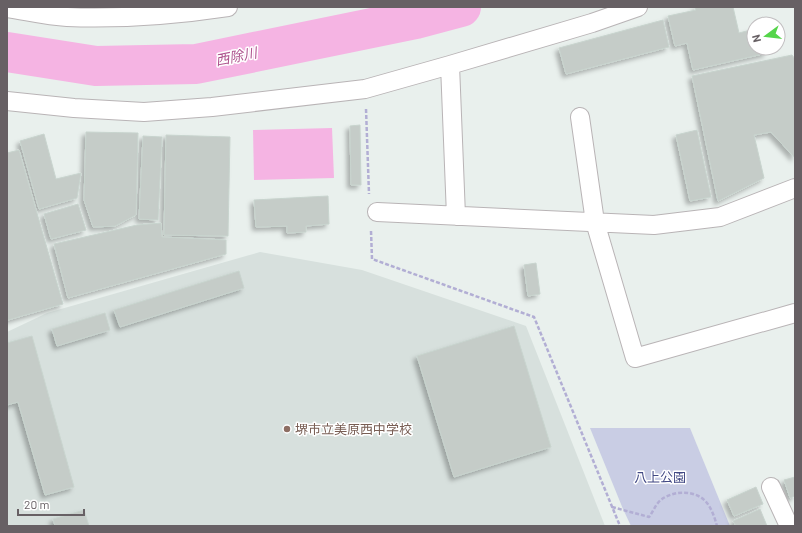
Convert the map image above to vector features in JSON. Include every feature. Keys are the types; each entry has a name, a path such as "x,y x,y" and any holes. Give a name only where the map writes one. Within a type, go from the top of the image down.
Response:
{"street":[{"path":"7,8 66,17 112,17 186,13 228,7"},
{"path":"7,101 74,108 144,112 212,107 365,88 450,65 592,23 638,7"},
{"path":"450,65 456,216"},
{"path":"580,117 595,222 635,358 795,313"},
{"path":"374,219 456,216 654,225 720,217 795,188"},
{"path":"771,487 789,526"}],"path":[{"path":"365,88 369,196"},
{"path":"374,219 372,259 534,317 620,526"},
{"path":"612,506 649,517 660,500 673,494 688,493 700,496 709,504 717,526"}],"shaded area":[{"path":"332,128 334,178 254,180 253,130"},
{"name":"堺市立美原西中学校","path":"260,252 362,270 526,326 605,526 7,526 7,332 47,313"}],"green space":[{"name":"八上公園","path":"590,428 690,428 730,526 631,526"}],"building":[{"path":"695,7 733,7 739,33 746,31 746,56 754,56 693,70 687,43 675,46 668,16 696,10"},
{"path":"663,20 669,47 566,74 559,48"},
{"path":"792,55 795,59 795,158 771,132 754,135 764,178 718,201 692,76"},
{"path":"360,125 361,185 351,185 350,126"},
{"path":"697,130 711,197 690,201 676,135"},
{"path":"86,132 138,133 136,215 115,226 93,227 84,200"},
{"path":"44,134 56,179 81,173 77,198 39,209 20,141"},
{"path":"166,135 230,137 228,236 164,235"},
{"path":"143,136 162,137 158,220 139,219"},
{"path":"19,150 63,304 8,320 7,153"},
{"path":"328,196 329,224 306,226 306,232 287,233 287,226 256,227 254,200"},
{"path":"78,204 86,230 51,239 44,214"},
{"path":"161,223 162,237 226,240 226,254 68,298 54,244 137,225"},
{"path":"536,263 540,294 528,296 524,265"},
{"path":"239,271 244,288 120,327 114,310"},
{"path":"105,313 110,330 57,346 52,329"},
{"path":"514,326 551,447 454,477 417,356"},
{"path":"32,336 74,487 45,495 18,402 7,405 7,343"},
{"path":"795,477 795,496 790,498 784,480"},
{"path":"756,487 763,504 734,516 727,500"},
{"path":"760,509 767,526 736,526 733,521"},
{"path":"84,510 89,526 55,526 53,519"}],"waterway":[{"name":"西除川","path":"7,52 96,66 196,64 416,19 461,7"}],"place":[{"name":"堺市立美原西中学校","path":"287,429"}]}
